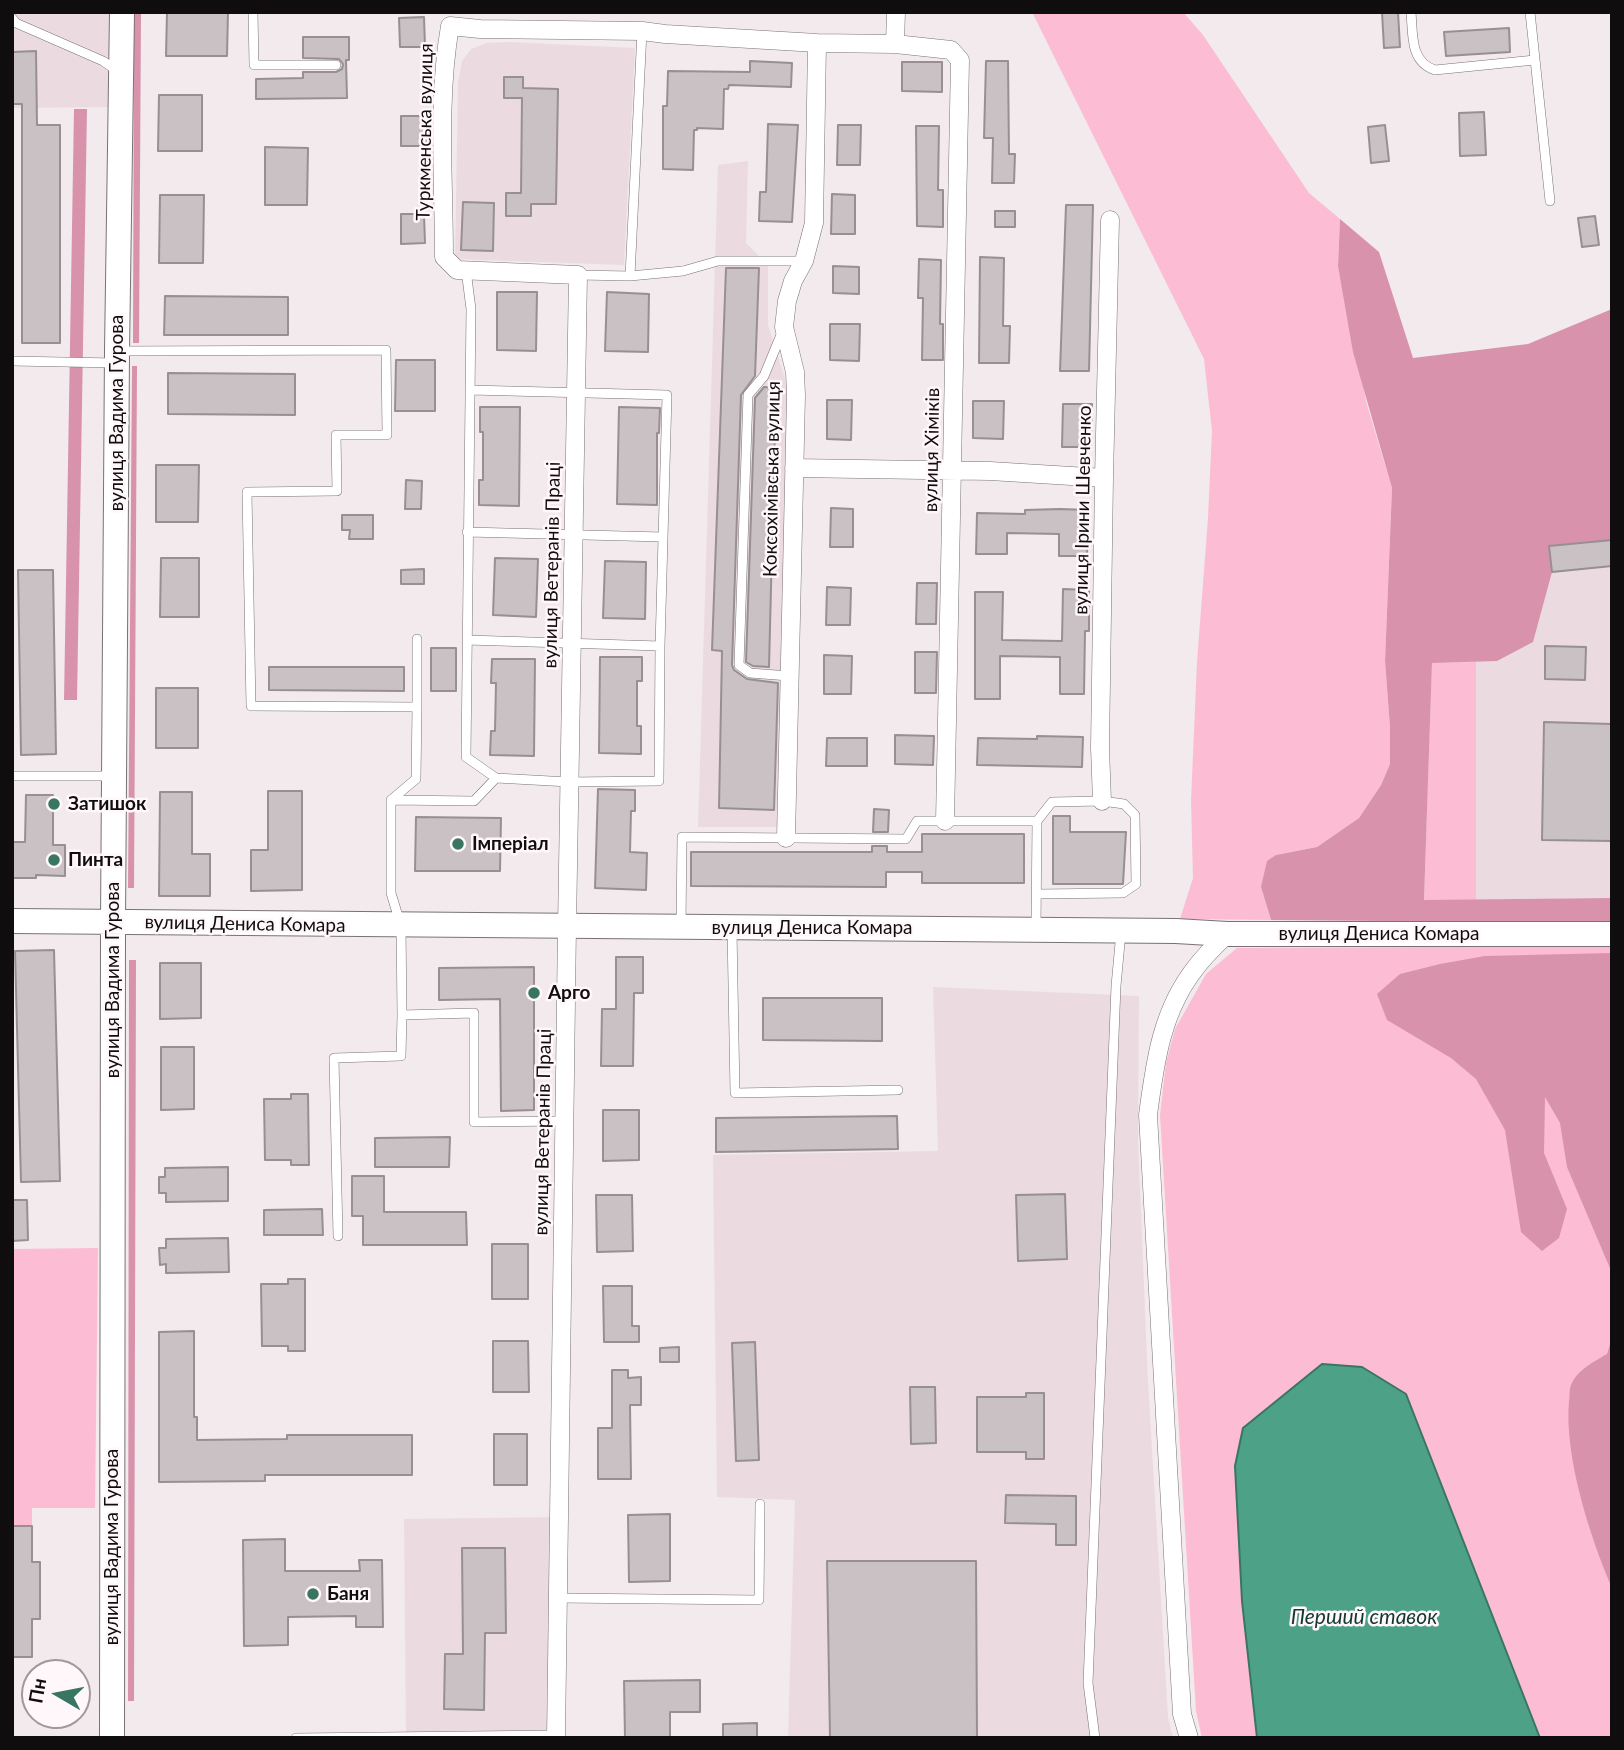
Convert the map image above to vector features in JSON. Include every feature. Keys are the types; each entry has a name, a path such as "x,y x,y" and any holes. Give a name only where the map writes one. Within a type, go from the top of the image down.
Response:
{"street":[{"name":"вулиця Вадима Гурова","path":"112,1738 113,922 122,12"},
{"path":"895,44 896,12"},
{"name":"Туркменська вулиця","path":"466,270 457,270 444,257 444,70 451,19 480,29 642,31 817,43 895,44 951,50 961,60 960,80"},
{"name":"Коксохімівська вулиця","path":"786,838 795,372 784,327 793,281 804,261 814,223 817,43"},
{"name":"вулиця Хіміків","path":"945,821 960,80"},
{"name":"вулиця Ірини Шевченко","path":"1102,801 1100,748 1110,220"},
{"path":"466,270 578,275"},
{"name":"вулиця Ветеранів Праці","path":"556,1736 566,926 578,275"},
{"path":"794,468 990,471 1104,478"},
{"name":"вулиця Дениса Комара","path":"12,921 1121,930 1227,934 1612,934"},
{"path":"1189,1738 1182,1714 1148,1115 1155,1059 1170,1010 1197,965 1227,934"}],"lane":[{"path":"253,12 254,65 336,65"},
{"path":"1411,12 1418,59 1435,70 1535,60"},
{"path":"1530,12 1550,201"},
{"path":"12,18 16,23 103,61 123,74"},
{"path":"630,276 642,31"},
{"path":"578,275 630,276 683,271 718,261 804,261"},
{"path":"466,270 471,309 467,532 466,757 496,778 569,782 659,781 667,395 470,390"},
{"path":"784,327 764,376 748,395 739,665 750,673 789,676"},
{"path":"12,361 386,350 387,435 336,435 337,491 247,492 251,706 417,707"},
{"path":"467,532 663,537"},
{"path":"338,1236 334,1058 401,1056 401,926 391,893 391,800 416,779 418,639"},
{"path":"467,640 660,646"},
{"path":"12,776 115,776"},
{"path":"391,800 474,801 496,778"},
{"path":"1037,894 1123,893 1136,884 1135,815 1124,804 1102,801 1052,802 1037,821 1037,894 1037,930"},
{"path":"681,927 682,837 906,838 917,821 1037,821"},
{"path":"732,928 734,1093 898,1090"},
{"path":"1095,1738 1088,1683 1092,1556 1115,1000 1121,930"},
{"path":"402,1015 474,1013 474,1122 564,1121"},
{"path":"558,1598 759,1600 760,1504"},
{"path":"296,1738 556,1736"}],"shaded area":[{"path":"12,12 110,12 110,107 12,108"},
{"path":"134,12 141,12 139,343 133,343"},
{"path":"1032,12 1183,12 1203,35 1309,193 1340,219 1338,266 1367,405 1392,488 1385,661 1390,764 1381,785 1359,818 1317,847 1276,855 1261,887 1271,920 1180,919 1193,878 1191,801 1212,431 1204,359"},
{"path":"487,43 635,48 624,265 455,259 458,82 462,61 471,49"},
{"path":"74,109 87,109 77,700 64,700"},
{"path":"748,161 746,243 768,265 768,325 790,395 782,827 698,827 718,165"},
{"path":"1340,219 1379,252 1413,358 1528,344 1612,309 1612,540 1549,547 1552,572 1533,642 1497,661 1432,663 1424,900 1612,898 1612,923 1271,920 1261,887 1267,861 1276,855 1317,847 1359,818 1381,785 1390,764 1385,661 1392,488 1353,352 1338,266"},
{"path":"132,366 137,366 134,888 128,888"},
{"path":"1612,540 1612,898 1424,901 1432,663 1552,572 1549,546"},
{"path":"1476,662 1476,900 1424,901 1432,663"},
{"path":"1612,946 1612,1738 1540,1738 1535,1728 1243,1429 1235,1467 1242,1601 1257,1738 1202,1738 1196,1711 1160,1115 1166,1063 1175,1029 1206,974 1237,948"},
{"path":"1612,953 1612,1273 1567,1167 1560,1123 1545,1097 1544,1153 1567,1209 1559,1238 1542,1251 1521,1232 1505,1130 1476,1079 1451,1058 1387,1020 1377,994 1400,974 1485,956"},
{"path":"129,960 136,960 134,1701 128,1701"},
{"path":"933,987 1139,996 1138,1140 1148,1382 1168,1717 1173,1738 788,1738 795,1500 717,1497 713,1155 938,1151"},
{"path":"98,1248 95,1508 32,1508 32,1525 12,1525 12,1249"},
{"path":"1612,1338 1612,1588 1580,1496 1571,1446 1569,1401 1574,1380 1582,1370 1607,1354"},
{"path":"559,1517 556,1735 406,1736 404,1519"}],"water":[{"name":"Перший ставок","path":"1322,1364 1362,1367 1406,1394 1540,1738 1257,1738 1242,1601 1235,1466 1243,1428"}],"building":[{"path":"167,12 228,12 227,56 166,56"},
{"path":"1382,12 1398,12 1400,47 1384,48"},
{"path":"424,17 425,47 400,47 399,18"},
{"path":"1509,28 1510,52 1446,56 1444,32"},
{"path":"303,37 349,37 349,60 346,60 347,98 256,99 256,79 303,78 303,72 336,72 342,69 343,64 339,59 303,58"},
{"path":"36,51 37,125 60,125 60,343 22,343 22,104 12,104 12,52"},
{"path":"750,61 792,63 791,87 729,85 728,89 724,89 723,129 694,130 693,170 663,169 663,106 667,106 668,71 750,72"},
{"path":"986,61 1008,61 1009,154 1015,154 1014,183 992,183 993,138 984,138"},
{"path":"902,62 942,62 942,92 902,91"},
{"path":"504,77 523,77 523,88 558,89 556,204 531,204 531,216 506,216 506,193 521,193 522,98 504,98"},
{"path":"159,95 202,95 202,151 158,151"},
{"path":"1484,112 1486,155 1460,156 1459,113"},
{"path":"401,116 427,116 427,146 401,146"},
{"path":"768,124 798,125 792,222 759,221 760,192 766,192"},
{"path":"838,125 861,125 860,165 837,165"},
{"path":"1385,125 1389,161 1371,163 1368,127"},
{"path":"916,126 939,126 938,190 943,190 943,227 917,226"},
{"path":"265,147 308,148 307,205 265,205"},
{"path":"832,194 855,195 855,234 831,234"},
{"path":"160,195 204,195 203,263 159,263"},
{"path":"463,202 494,203 493,251 461,250"},
{"path":"1066,205 1093,205 1089,371 1060,371"},
{"path":"995,211 1015,211 1015,227 995,227"},
{"path":"401,214 424,214 425,243 401,244"},
{"path":"1595,216 1599,245 1582,247 1578,218"},
{"path":"980,257 1004,258 1003,326 1010,326 1009,363 979,363"},
{"path":"919,259 941,260 940,324 943,324 943,360 922,360 923,298 918,298"},
{"path":"833,266 859,267 859,294 833,293"},
{"path":"726,268 759,268 755,376 741,395 732,665 734,670 747,679 778,683 774,810 719,808 722,651 712,650"},
{"path":"497,292 537,292 536,351 497,350"},
{"path":"607,292 649,294 648,352 605,351"},
{"path":"165,296 288,297 288,335 164,335"},
{"path":"830,324 860,324 859,361 830,360"},
{"path":"396,360 435,360 435,411 395,411"},
{"path":"168,373 295,374 295,415 168,414"},
{"path":"764,387 776,388 769,667 753,666 746,662 755,398"},
{"path":"827,400 852,400 851,440 827,439"},
{"path":"973,401 1004,401 1003,439 973,438"},
{"path":"1063,404 1092,404 1091,447 1062,447"},
{"path":"480,407 520,407 519,506 479,505 479,480 483,480"},
{"path":"619,407 660,408 657,433 657,505 617,504"},
{"path":"156,465 199,465 198,522 156,522"},
{"path":"406,480 422,481 421,509 405,509"},
{"path":"831,508 853,509 853,547 830,547"},
{"path":"1025,510 1088,510 1087,556 1059,556 1059,534 1007,533 1007,554 976,554 977,513 1025,514"},
{"path":"342,515 373,515 373,539 349,539 350,530 342,530"},
{"path":"1612,540 1612,566 1552,572 1549,546"},
{"path":"161,558 199,558 199,617 160,617"},
{"path":"495,558 538,559 536,617 493,615"},
{"path":"605,561 646,562 645,619 603,618"},
{"path":"424,569 424,584 401,584 401,570"},
{"path":"18,570 53,570 56,754 21,755"},
{"path":"917,583 937,583 936,624 916,624"},
{"path":"827,587 851,588 850,625 826,625"},
{"path":"1063,589 1089,590 1084,694 1060,694 1060,657 1000,656 1000,699 975,699 975,592 1003,592 1002,640 1062,641"},
{"path":"1545,646 1586,647 1585,680 1545,679"},
{"path":"431,648 456,648 456,691 431,691"},
{"path":"915,652 937,652 936,693 915,693"},
{"path":"824,655 852,656 851,694 824,694"},
{"path":"600,657 642,657 642,681 637,681 637,726 641,726 641,754 599,753"},
{"path":"492,659 535,659 534,756 490,755 491,731 495,731 496,683 491,683"},
{"path":"269,667 404,667 404,691 269,690"},
{"path":"156,688 198,688 198,748 156,748"},
{"path":"1544,722 1612,724 1612,841 1542,840"},
{"path":"895,735 934,736 933,765 895,764"},
{"path":"1037,736 1083,737 1082,767 977,765 978,738 1037,739"},
{"path":"827,738 867,738 867,766 826,766"},
{"path":"598,789 635,790 635,811 631,811 630,852 647,853 646,890 595,888"},
{"path":"268,791 302,791 302,890 251,891 251,850 268,850"},
{"path":"160,792 192,792 192,854 210,854 210,896 159,896"},
{"path":"26,795 53,795 53,845 65,845 65,876 12,878 12,842 25,842"},
{"path":"874,809 889,810 888,832 873,832"},
{"path":"1053,816 1070,816 1070,832 1126,832 1123,884 1053,884"},
{"name":"Імперіал","path":"416,817 501,818 500,871 415,871"},
{"path":"922,834 1024,834 1024,883 922,883 922,872 886,872 886,887 691,886 691,852 872,852 872,846 887,846 887,852 922,852"},
{"path":"54,950 60,1181 21,1182 15,951"},
{"path":"616,957 643,957 643,993 634,993 633,1066 601,1066 602,1009 616,1009"},
{"path":"160,963 201,963 201,1018 160,1019"},
{"path":"534,967 534,1110 501,1111 500,999 439,1000 439,968"},
{"path":"763,998 882,998 882,1041 763,1040"},
{"path":"161,1047 194,1047 194,1109 161,1110"},
{"path":"291,1094 308,1094 309,1165 291,1165 291,1160 265,1160 264,1099 291,1099"},
{"path":"603,1110 639,1110 639,1160 603,1161"},
{"path":"897,1116 898,1149 716,1152 716,1118"},
{"path":"450,1137 449,1167 375,1167 375,1138"},
{"path":"228,1167 228,1201 166,1202 166,1193 159,1193 159,1177 165,1177 165,1168"},
{"path":"352,1176 384,1176 384,1212 466,1212 467,1245 363,1245 363,1216 352,1216"},
{"path":"1065,1194 1067,1259 1018,1261 1016,1195"},
{"path":"596,1195 632,1195 633,1251 597,1252"},
{"path":"12,1200 27,1200 28,1240 12,1241"},
{"path":"322,1209 323,1235 264,1235 264,1210"},
{"path":"228,1238 229,1272 166,1273 166,1264 160,1265 159,1248 166,1248 166,1239"},
{"path":"492,1244 528,1244 528,1299 492,1299"},
{"path":"288,1279 305,1279 305,1351 288,1351 288,1346 262,1346 261,1284 288,1284"},
{"path":"603,1286 632,1286 632,1326 639,1326 639,1342 604,1342"},
{"path":"194,1331 194,1417 197,1417 197,1440 287,1439 287,1435 412,1435 412,1475 265,1475 265,1481 159,1482 159,1332"},
{"path":"493,1341 528,1341 529,1392 493,1392"},
{"path":"755,1342 759,1460 736,1461 732,1343"},
{"path":"679,1347 679,1362 660,1362 660,1348"},
{"path":"612,1370 628,1370 628,1378 641,1377 641,1405 630,1405 631,1479 598,1479 598,1428 612,1428"},
{"path":"910,1387 935,1387 936,1443 911,1444"},
{"path":"1026,1393 1044,1393 1044,1459 1026,1459 1026,1452 977,1452 977,1397 1026,1397"},
{"path":"494,1434 527,1434 527,1485 494,1485"},
{"path":"1006,1495 1076,1496 1076,1545 1056,1545 1056,1524 1005,1523"},
{"path":"670,1514 670,1581 629,1582 628,1515"},
{"path":"12,1526 32,1526 32,1562 40,1562 40,1619 32,1619 32,1657 12,1657"},
{"name":"Баня","path":"285,1539 285,1571 360,1571 359,1560 382,1560 383,1627 356,1627 356,1616 288,1617 288,1645 244,1646 243,1540"},
{"path":"462,1548 505,1548 506,1633 485,1633 484,1710 444,1709 445,1654 463,1654"},
{"path":"827,1561 976,1561 977,1738 830,1738"},
{"path":"700,1680 700,1712 670,1712 670,1738 625,1738 624,1681"},
{"path":"757,1723 757,1738 723,1738 723,1724"}],"place":[{"name":"Затишок","path":"54,804"},
{"name":"Імперіал","path":"458,844"},
{"name":"Пинта","path":"54,860"},
{"name":"Арго","path":"534,993"},
{"name":"Баня","path":"313,1594"}]}
